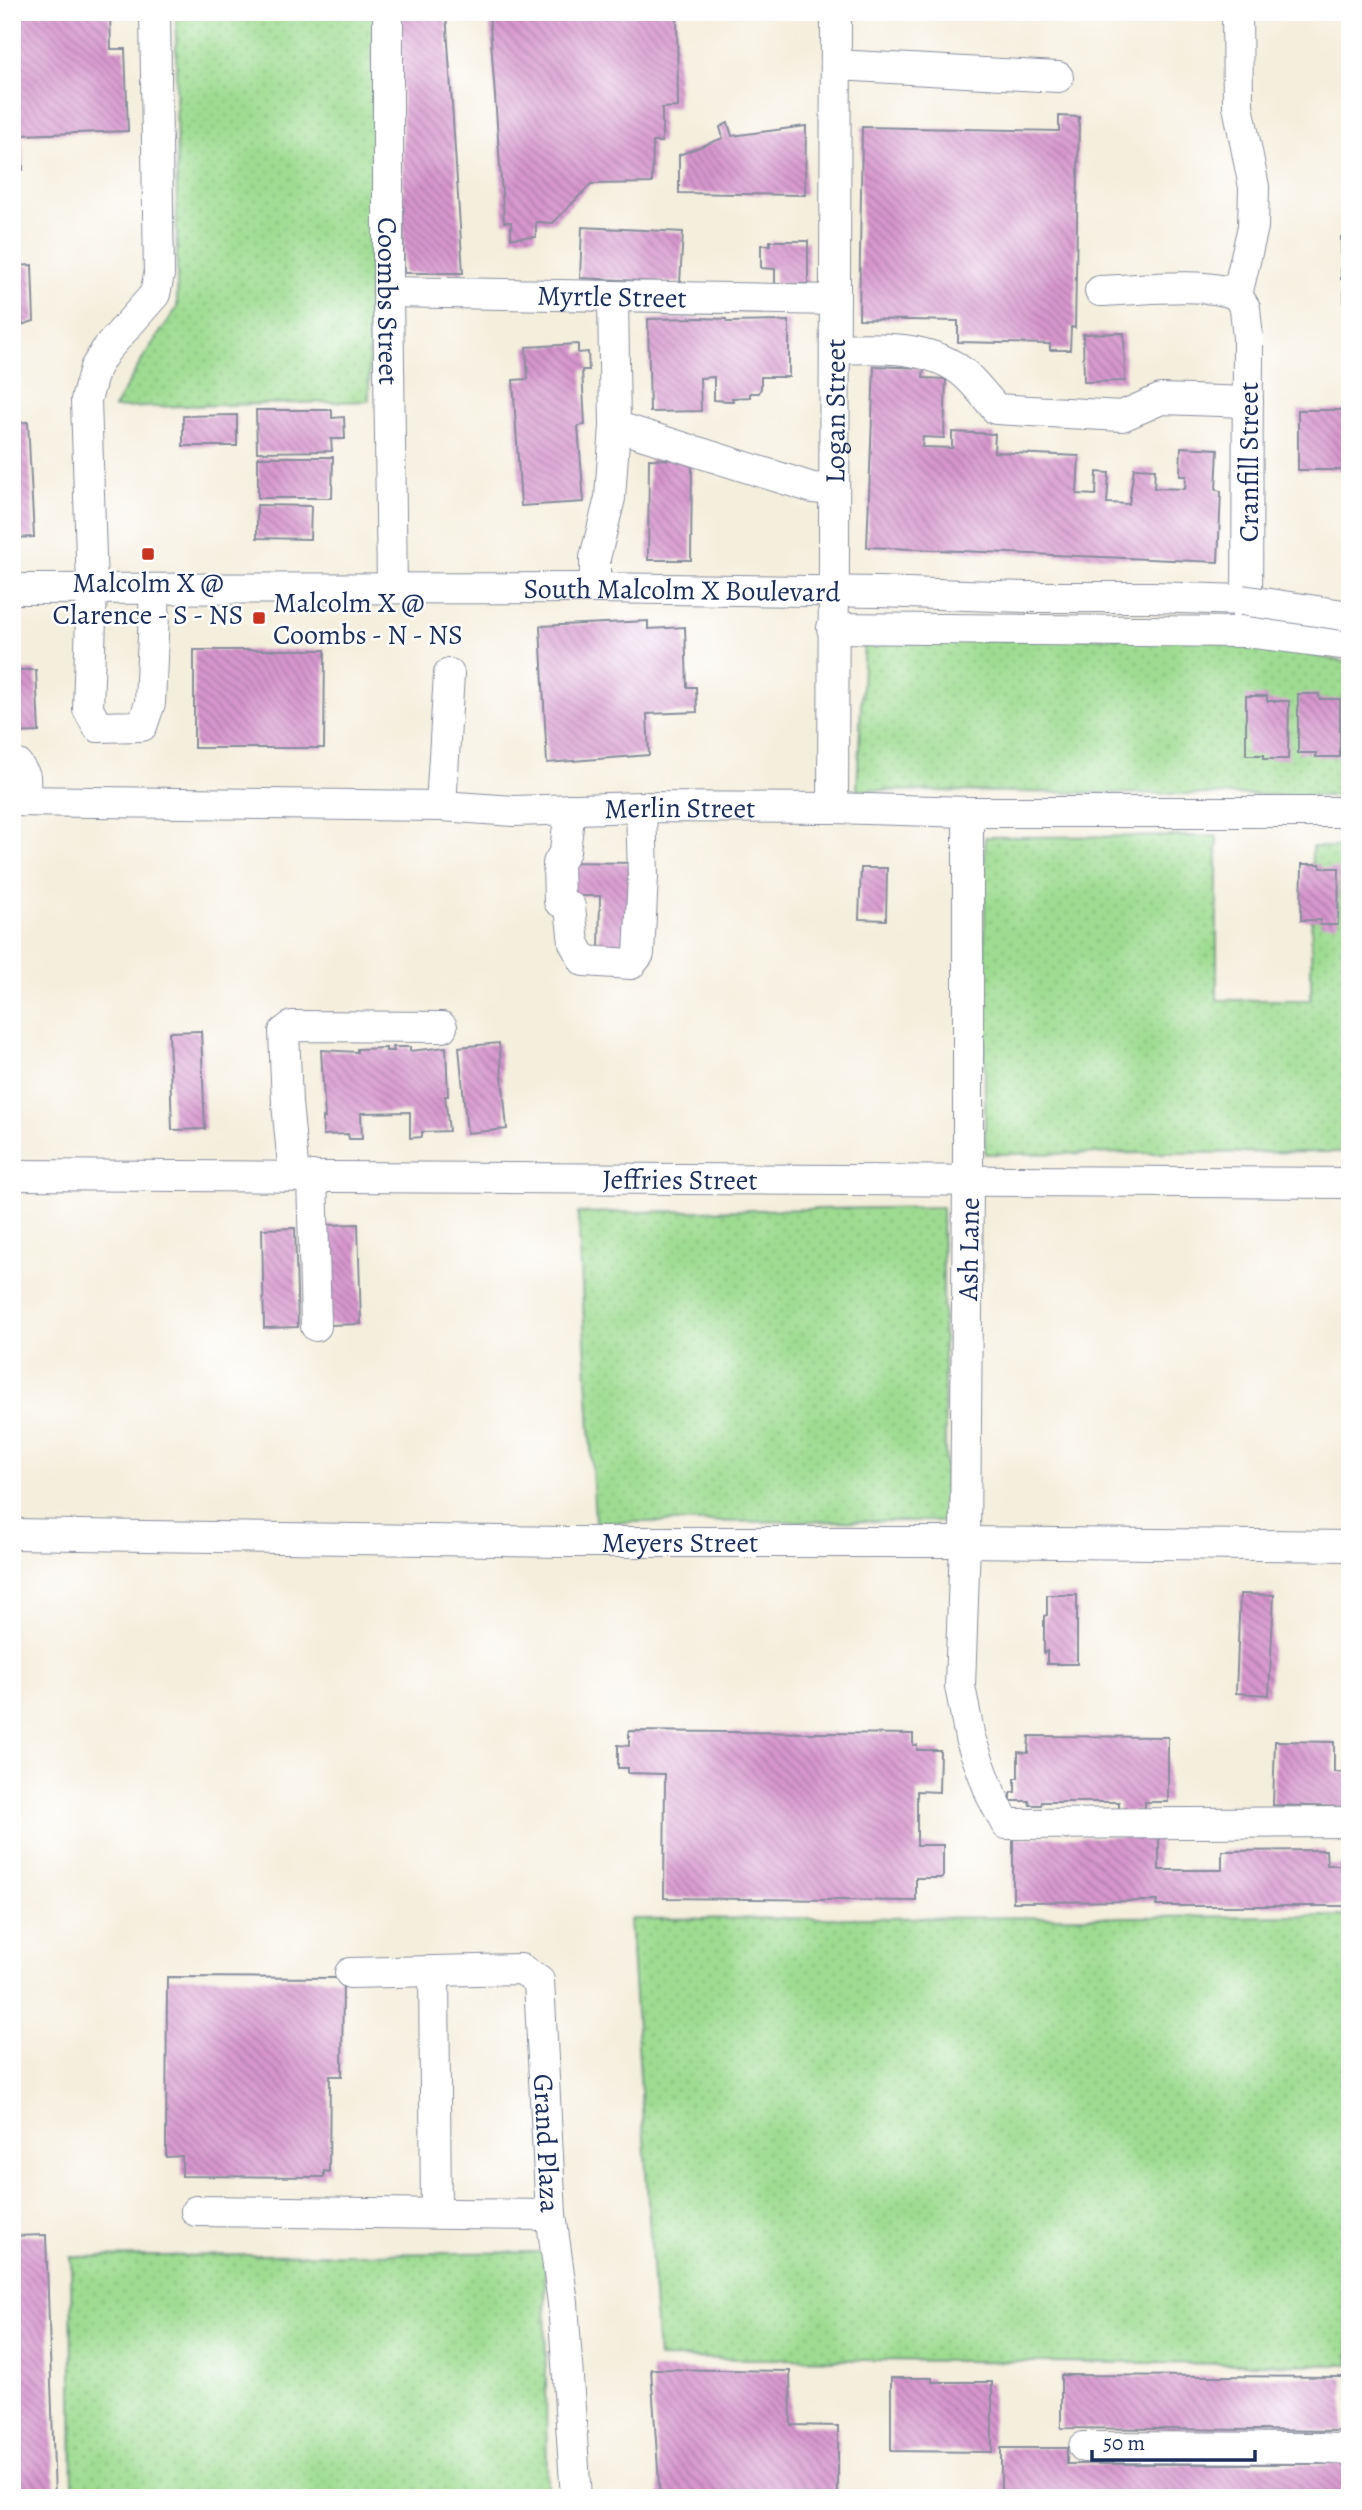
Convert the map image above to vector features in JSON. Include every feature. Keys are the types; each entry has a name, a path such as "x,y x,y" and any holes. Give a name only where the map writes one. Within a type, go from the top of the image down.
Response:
{"street":[{"path":"155,12 159,275 155,294 106,350 95,368 86,400 92,588 88,709 98,727 142,726 150,703 155,590"},
{"name":"Coombs Street","path":"388,12 387,292 392,588"},
{"name":"Logan Street","path":"833,808 836,12"},
{"path":"1100,291 1200,288 1226,290 1237,295 1253,227 1254,187 1238,106 1237,12"},
{"path":"836,65 1058,77"},
{"name":"Myrtle Street","path":"387,292 835,300"},
{"name":"Cranfill Street","path":"1237,295 1245,308 1248,338 1246,632"},
{"path":"595,588 595,558 610,498 615,426 613,298"},
{"path":"835,349 917,350 965,374 996,409 1122,416 1161,399 1248,402"},
{"path":"615,426 813,488 833,490"},
{"name":"South Malcolm X Boulevard","path":"12,589 595,588 877,592 1242,600 1350,616"},
{"path":"832,628 1246,632 1350,645"},
{"path":"441,806 449,674"},
{"path":"12,765 18,765 25,776 19,801"},
{"name":"Merlin Street","path":"19,801 441,806 514,811 640,807 968,812 1350,813"},
{"path":"570,809 565,851 558,863 559,901 570,908 574,943 584,961 631,964 639,954 643,877 640,807"},
{"name":"Ash Lane","path":"968,812 965,1542 960,1686 970,1738 991,1796 1006,1824 1350,1822"},
{"path":"316,1326 303,1176 287,1103 284,1032 292,1026 442,1027"},
{"name":"Jeffries Street","path":"12,1175 1350,1183"},
{"name":"Meyers Street","path":"12,1534 563,1542 1350,1546"},
{"name":"Grand Plaza","path":"350,1973 521,1969 539,1981 551,2215 563,2303 576,2498"},
{"path":"434,1971 436,2213"},
{"path":"196,2211 551,2215"},
{"path":"1084,2447 1350,2450"}],"green space":[{"path":"176,12 374,12 369,401 114,408 146,353 177,308"},
{"path":"1216,635 1350,663 1350,796 857,790 864,643"},
{"path":"1217,836 1217,1000 1311,1000 1312,847 1350,847 1350,1152 985,1154 985,837"},
{"path":"942,1207 946,1521 595,1522 578,1213"},
{"path":"1350,1916 1350,2365 658,2358 630,1919"},
{"path":"545,2252 547,2498 73,2498 71,2257"}],"building":[{"path":"12,12 110,12 111,49 125,49 128,131 22,135 23,170 12,170"},
{"path":"401,12 446,12 463,273 404,273"},
{"path":"489,12 677,12 678,107 662,108 662,142 653,142 652,183 591,184 553,223 536,222 536,237 511,238 511,222 504,222"},
{"path":"1059,116 1079,117 1075,328 1071,327 1070,350 1050,350 1050,344 958,342 958,321 859,319 862,127 1059,131"},
{"path":"728,123 732,136 806,126 805,195 679,193 679,155 723,138 720,127"},
{"path":"582,227 683,232 680,283 580,278"},
{"path":"1341,237 1350,238 1350,358 1344,358"},
{"path":"770,241 808,241 808,284 775,284 775,269 761,268 761,245 770,245"},
{"path":"32,265 34,321 12,328 12,266"},
{"path":"648,319 726,319 727,322 789,321 789,377 761,377 759,393 750,393 750,397 732,398 733,401 714,400 714,377 700,378 701,411 650,412"},
{"path":"1124,333 1125,381 1084,382 1083,334"},
{"path":"578,344 578,353 588,352 589,370 582,370 585,425 578,426 584,502 521,506 513,380 528,379 526,347"},
{"path":"874,366 924,368 923,378 946,379 944,438 923,437 922,447 952,448 952,432 995,434 994,452 1079,456 1077,494 1096,495 1097,472 1109,473 1107,503 1129,504 1134,468 1155,469 1154,488 1185,489 1186,476 1180,476 1181,447 1218,449 1216,490 1221,491 1218,562 867,547"},
{"path":"256,410 332,410 332,418 344,417 345,439 331,439 332,451 257,452"},
{"path":"1298,410 1350,410 1350,470 1298,470"},
{"path":"237,415 237,446 183,446 183,416"},
{"path":"28,422 34,537 12,538 12,423"},
{"path":"258,457 333,457 332,498 258,498"},
{"path":"649,459 692,460 691,560 648,560"},
{"path":"257,505 311,506 310,539 257,538"},
{"path":"648,621 648,629 685,627 687,687 696,687 697,712 647,714 649,755 547,763 540,626"},
{"path":"194,650 325,650 324,748 194,748"},
{"path":"17,670 36,670 39,732 12,733 12,691 18,690"},
{"path":"1298,694 1319,694 1319,699 1340,699 1340,757 1316,757 1316,753 1298,753"},
{"path":"1246,696 1267,696 1267,701 1289,701 1288,759 1264,759 1264,755 1246,755"},
{"path":"561,862 635,863 631,952 599,951 600,896 561,896"},
{"path":"1302,864 1339,868 1338,925 1320,925 1321,920 1301,920"},
{"path":"861,868 887,868 886,920 859,919"},
{"path":"201,1031 205,1129 172,1130 169,1032"},
{"path":"499,1043 507,1129 467,1133 459,1047"},
{"path":"393,1047 410,1047 410,1051 446,1047 448,1096 445,1096 449,1131 422,1132 422,1137 410,1138 410,1112 361,1113 362,1139 349,1139 348,1134 323,1135 323,1117 325,1118 321,1050 357,1052 357,1049 386,1048 386,1051 394,1051"},
{"path":"358,1224 361,1324 328,1325 325,1225"},
{"path":"295,1228 298,1327 264,1328 262,1229"},
{"path":"1240,1594 1274,1595 1269,1695 1236,1693"},
{"path":"1047,1595 1077,1595 1077,1664 1047,1664 1047,1651 1044,1653 1044,1616 1047,1615"},
{"path":"629,1731 913,1734 913,1745 917,1745 917,1750 940,1750 939,1792 917,1791 917,1845 943,1845 943,1878 916,1878 916,1901 664,1898 665,1774 628,1773 628,1768 618,1768 618,1745 629,1746"},
{"path":"1029,1736 1168,1737 1168,1802 1145,1802 1145,1811 1119,1813 1119,1802 1042,1802 1041,1805 1030,1805 1029,1801 1011,1801 1011,1792 1015,1792 1015,1778 1018,1778 1018,1752 1028,1753"},
{"path":"1275,1741 1334,1742 1334,1772 1350,1773 1350,1807 1273,1805"},
{"path":"1013,1837 1159,1837 1159,1870 1222,1870 1222,1851 1326,1850 1327,1865 1350,1865 1350,1906 1156,1906 1157,1901 1013,1902"},
{"path":"167,1977 343,1978 342,2076 330,2076 329,2172 324,2171 324,2177 182,2176 182,2156 166,2157"},
{"path":"46,2235 55,2498 12,2498 12,2236"},
{"path":"651,2369 790,2371 791,2425 838,2426 838,2498 660,2498"},
{"path":"1061,2375 1344,2377 1344,2431 1061,2428"},
{"path":"891,2378 932,2378 932,2382 992,2382 992,2452 891,2451"},
{"path":"1001,2448 1067,2448 1067,2464 1350,2464 1350,2498 1001,2498"}],"place":[{"name":"Malcolm X @ Clarence - S - NS","path":"148,554"},
{"name":"Malcolm X @ Coombs - N - NS","path":"259,618"}]}
